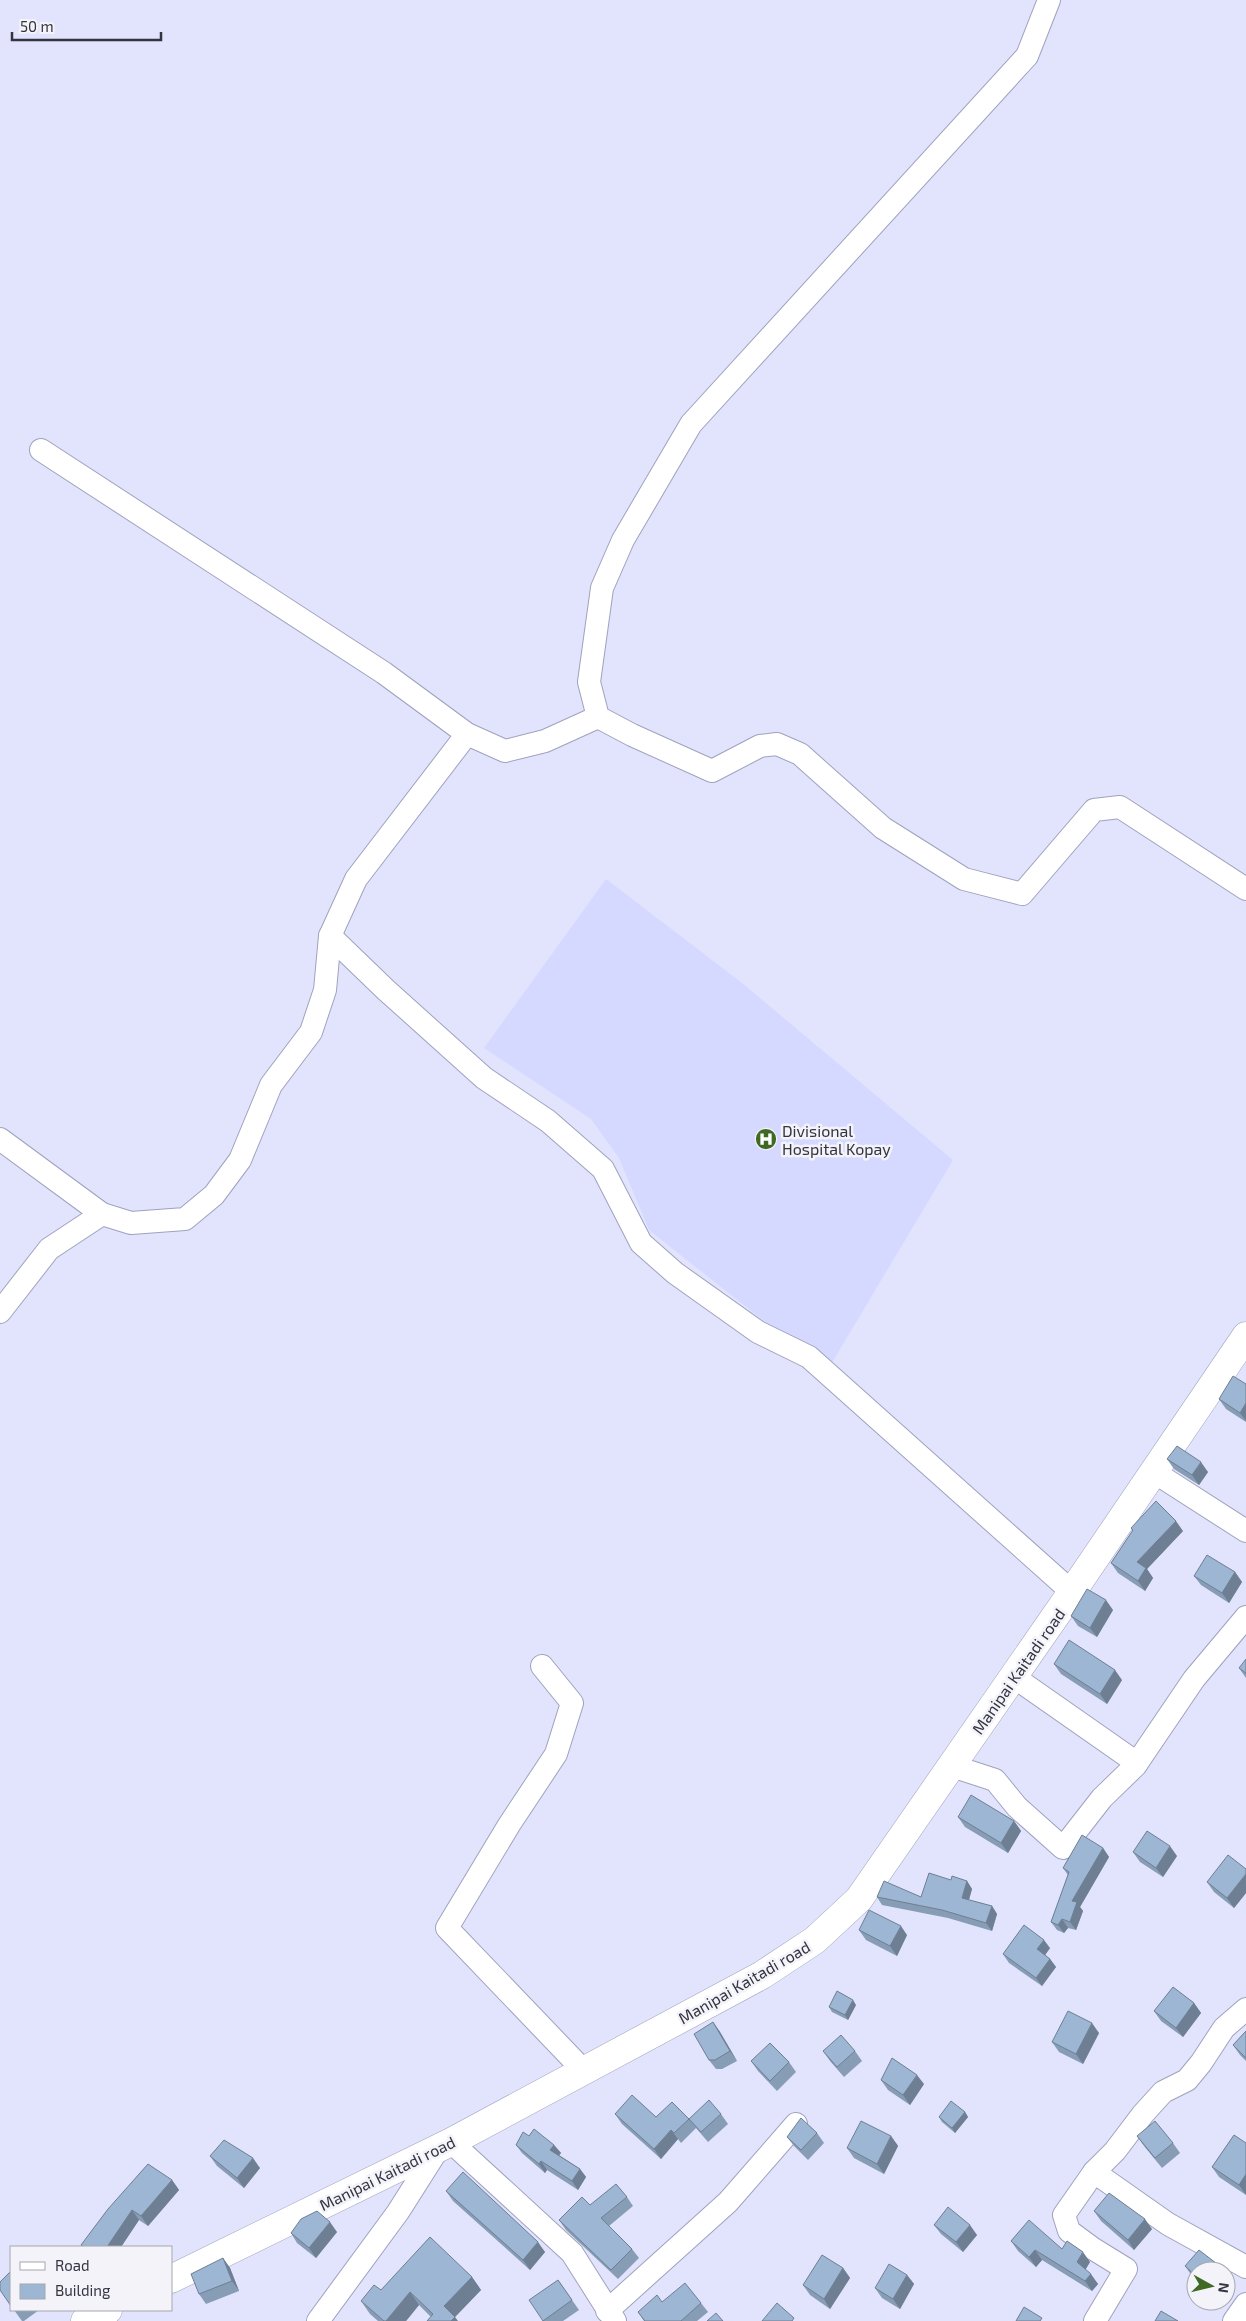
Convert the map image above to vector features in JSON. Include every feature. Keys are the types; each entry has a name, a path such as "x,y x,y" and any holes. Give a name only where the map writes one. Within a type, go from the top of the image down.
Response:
{"main road":[{"name":"Manipai Kaitadi road","path":"172,2279 445,2145 762,1975 815,1940 860,1899 1246,1336"},
{"path":"84,2321 106,2311"}],"street":[{"path":"1049,0 1027,56 691,424 622,540 602,588 589,682 598,717 632,735 712,771 760,746 777,744 793,750 800,754 883,828 964,879 1022,894 1094,810 1120,807 1246,889"},
{"path":"41,450 384,673 467,734 504,751 545,741 598,717"},
{"path":"0,1139 102,1214 131,1223 185,1219 214,1195 240,1160 271,1085 311,1032 325,990 330,936 356,879 467,734"},
{"path":"330,936 386,990 484,1078 548,1121 603,1169 641,1243 675,1273 758,1332 809,1357 1072,1592"},
{"path":"0,1312 48,1249 102,1214"},
{"path":"1154,1472 1246,1531"},
{"path":"952,1766 996,1780 1017,1807 1063,1848 1102,1798 1137,1763 1194,1679 1246,1617"},
{"path":"542,1666 572,1703 556,1754 509,1825 447,1928 584,2071"},
{"path":"1014,1677 1137,1763"},
{"path":"1095,2321 1126,2269 1069,2231 1064,2215 1094,2172 1115,2151 1162,2092 1186,2080 1201,2063 1224,2028 1246,2009"},
{"path":"318,2321 445,2145 572,2253 611,2316 728,2202 796,2124"},
{"path":"1094,2172 1168,2224 1246,2268"},
{"path":"1234,2321 1246,2304"}],"shaded area":[{"name":"Divisional Hospital Kopay","path":"606,879 742,983 953,1160 827,1371 649,1230 619,1158 591,1119 484,1048"}],"building":[{"path":"1233,1376 1246,1384 1246,1403 1240,1413 1219,1399"},
{"path":"1177,1446 1201,1462 1192,1475 1167,1459"},
{"path":"1156,1501 1176,1521 1137,1562 1146,1568 1138,1581 1111,1563 1133,1530 1131,1528"},
{"path":"1207,1555 1235,1572 1222,1593 1194,1576"},
{"path":"1087,1589 1106,1600 1090,1628 1071,1616"},
{"path":"1069,1640 1115,1670 1100,1694 1054,1664"},
{"path":"1246,1659 1246,1673 1239,1668"},
{"path":"971,1795 1014,1821 1001,1843 958,1817"},
{"path":"1147,1831 1170,1846 1156,1868 1133,1852"},
{"path":"1082,1835 1103,1848 1072,1901 1077,1902 1070,1922 1062,1919 1058,1925 1051,1922 1069,1872 1063,1868"},
{"path":"1228,1855 1246,1869 1246,1874 1227,1898 1207,1882"},
{"path":"929,1873 951,1880 952,1876 967,1881 962,1898 992,1906 986,1923 942,1910 877,1897 884,1881 921,1897"},
{"path":"869,1910 901,1926 890,1946 859,1930"},
{"path":"1024,1925 1044,1940 1037,1949 1050,1959 1036,1978 1003,1954"},
{"path":"1173,1987 1194,2003 1176,2028 1154,2011"},
{"path":"837,1991 853,2000 845,2015 829,2007"},
{"path":"1068,2011 1092,2023 1076,2054 1052,2042"},
{"path":"713,2022 730,2051 715,2060 709,2060 694,2034"},
{"path":"1246,2031 1246,2058 1233,2045"},
{"path":"841,2035 855,2051 837,2067 823,2051"},
{"path":"770,2043 789,2062 770,2081 751,2061"},
{"path":"892,2058 917,2075 903,2095 881,2080"},
{"path":"632,2095 656,2117 672,2102 689,2119 674,2133 671,2130 654,2149 615,2114"},
{"path":"709,2100 721,2114 701,2132 689,2119"},
{"path":"951,2101 965,2112 952,2128 939,2117"},
{"path":"801,2118 817,2133 801,2150 787,2137"},
{"path":"861,2121 891,2136 877,2164 847,2148"},
{"path":"1155,2121 1173,2143 1155,2158 1137,2136"},
{"path":"534,2129 554,2145 550,2150 580,2169 572,2181 541,2161 539,2164 516,2145 523,2132 529,2136"},
{"path":"1234,2135 1246,2143 1246,2174 1239,2185 1212,2167"},
{"path":"224,2140 253,2158 237,2178 210,2156"},
{"path":"148,2164 172,2180 141,2216 132,2210 108,2246 81,2245 108,2209"},
{"path":"463,2172 538,2242 523,2260 446,2191"},
{"path":"616,2184 627,2197 601,2218 632,2249 611,2270 559,2220 582,2197 590,2205"},
{"path":"1109,2193 1145,2219 1128,2240 1094,2211"},
{"path":"948,2207 970,2225 956,2242 934,2225"},
{"path":"317,2211 330,2222 309,2248 291,2233 301,2219"},
{"path":"1029,2220 1062,2249 1067,2241 1083,2252 1077,2262 1091,2274 1085,2281 1035,2250 1029,2257 1011,2241"},
{"path":"430,2237 472,2277 444,2306 455,2317 451,2321 427,2321 433,2314 410,2292 384,2321 361,2301 374,2285 381,2290"},
{"path":"1199,2250 1213,2261 1189,2261"},
{"path":"822,2255 843,2268 824,2299 803,2285"},
{"path":"223,2258 232,2281 199,2294 191,2274"},
{"path":"889,2264 907,2275 893,2299 875,2288"},
{"path":"10,2272 10,2305 0,2290 0,2282"},
{"path":"558,2280 572,2300 543,2321 529,2300"},
{"path":"685,2283 701,2303 681,2321 645,2321 638,2312 657,2295 662,2302"},
{"path":"777,2303 794,2318 792,2321 762,2321"},
{"path":"1024,2307 1042,2318 1040,2321 1016,2321"},
{"path":"1161,2311 1178,2321 1155,2321"},
{"path":"716,2313 723,2321 707,2321"}],"place":[{"name":"Divisional Hospital Kopay","path":"766,1139"}]}
